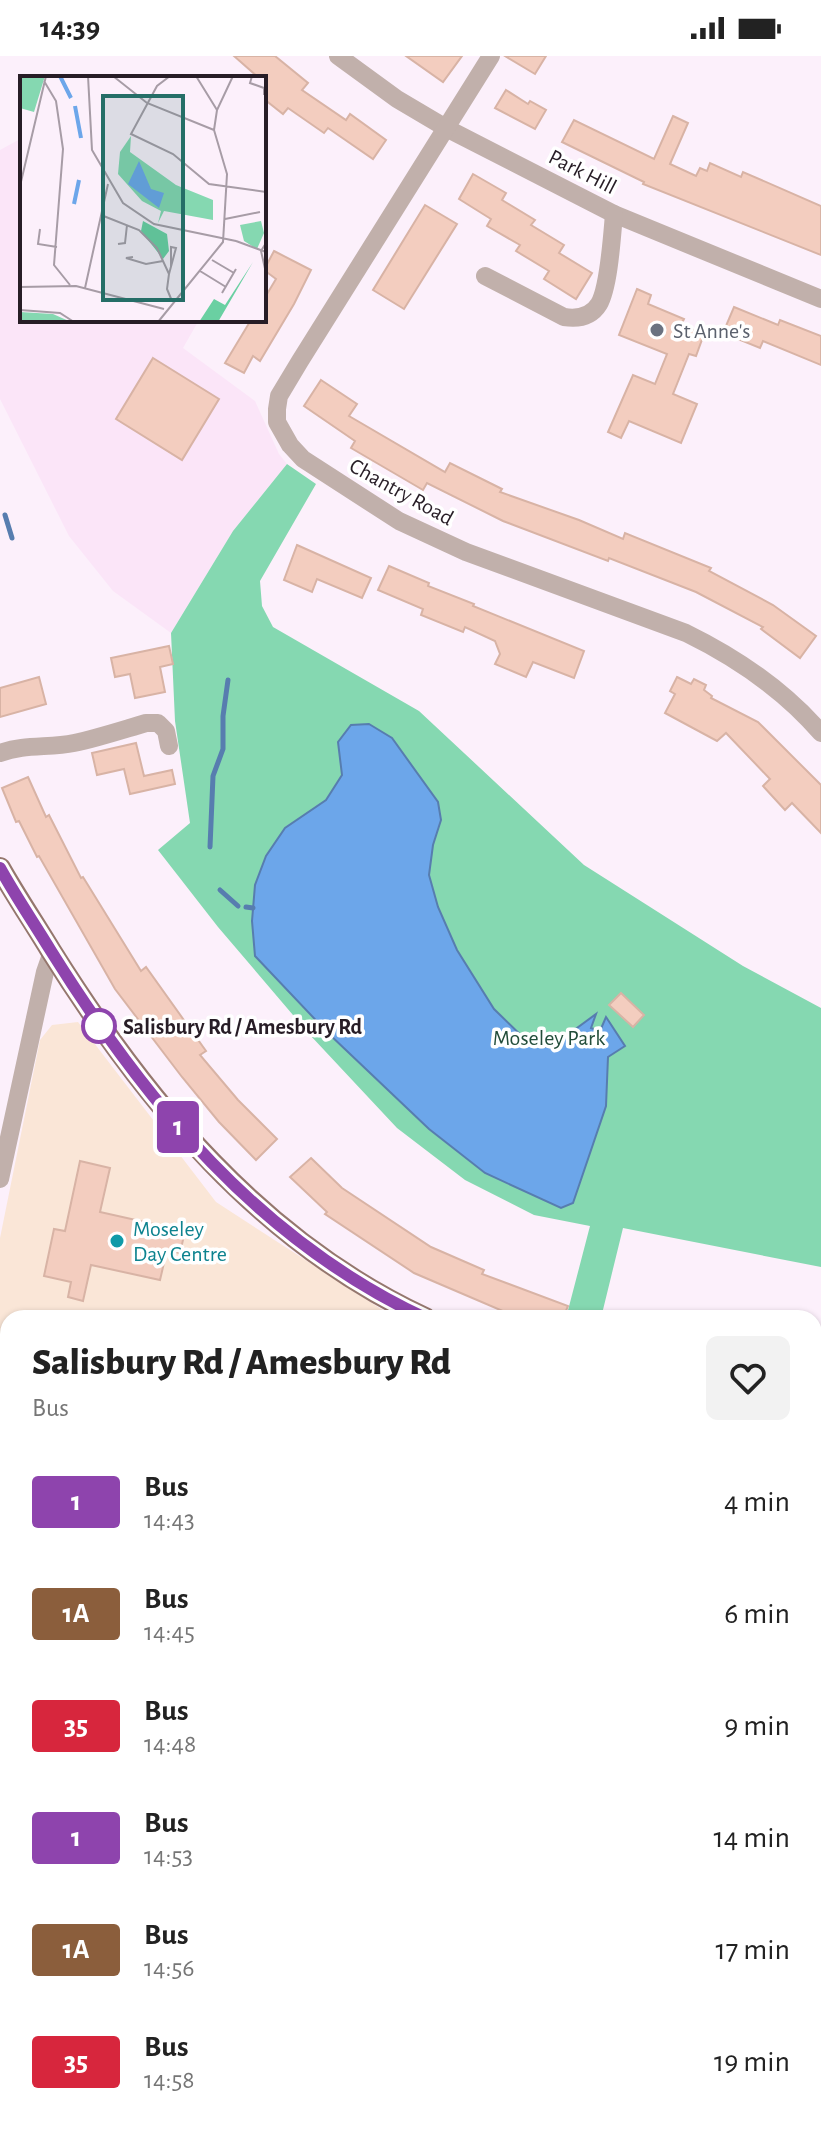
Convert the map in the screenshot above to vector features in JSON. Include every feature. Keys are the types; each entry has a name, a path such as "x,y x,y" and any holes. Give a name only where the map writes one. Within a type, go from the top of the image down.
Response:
{"main road":[{"path":"0,868 117,1051 201,1154 261,1210 321,1258 411,1310"}],"street":[{"name":"Park Hill","path":"338,56 397,99 446,128 614,214 821,299"},
{"name":"Chantry Road","path":"491,56 279,396 277,422 290,445 303,459 399,521 466,552 686,633 715,647 782,693 821,733"},
{"path":"485,276 564,317 578,319 599,304 614,214"},
{"path":"0,753 25,746 74,743 146,723 158,723 166,731 169,746"},
{"path":"0,1179 52,952"}],"shaded area":[{"path":"20,139 20,322 198,322 183,348 255,401 279,454 287,464 233,531 171,633 113,591 69,536 0,399 0,150"},
{"path":"78,1022 216,1202 383,1310 0,1310 0,1238 40,1040 52,1025"}],"green space":[{"name":"Moseley Park","path":"287,464 316,484 260,581 262,606 273,627 419,711 584,865 743,966 821,1008 821,1267 623,1228 603,1310 568,1310 590,1226 534,1215 465,1180 397,1128 310,1035 218,927 158,850 190,823 175,721 171,633 233,531"}],"water":[{"path":"369,724 392,738 438,802 441,820 433,845 429,875 438,907 457,950 494,1009 533,1047 551,1047 596,1014 591,1028 600,1031 606,1017 625,1046 608,1057 606,1106 573,1203 561,1208 485,1173 429,1129 328,1033 255,956 252,921 255,885 266,856 285,828 326,800 342,775 338,742 351,725"}],"building":[{"path":"234,56 275,56 308,83 302,90 346,120 350,114 386,140 373,159 328,128 324,133 288,108 283,114 266,101 266,76 257,76"},
{"path":"406,56 462,56 443,82"},
{"path":"505,56 546,56 535,74"},
{"path":"506,90 528,104 530,101 546,110 535,129 495,108"},
{"path":"673,116 688,123 670,164 696,176 700,168 707,171 710,163 741,177 743,172 821,206 821,255 643,184 562,142 574,120 654,159"},
{"path":"473,174 506,193 502,200 535,220 531,225 564,245 559,253 592,273 576,299 544,279 549,271 516,251 520,245 487,226 491,219 459,199"},
{"path":"425,205 457,224 404,309 373,290"},
{"path":"274,251 311,270 260,361 253,356 244,373 225,363 250,322 266,322 266,296 276,279 266,272"},
{"path":"637,289 651,295 648,304 684,319 681,325 704,334 696,356 689,354 673,394 697,404 681,443 629,421 621,438 608,432 633,375 655,384 667,354 619,335"},
{"path":"734,307 778,325 780,320 821,336 821,365 763,341 760,348 723,333"},
{"path":"153,358 219,399 182,460 116,419"},
{"path":"321,380 357,404 349,416 445,472 450,463 502,489 500,492 623,539 625,533 711,568 709,571 773,605 816,636 800,658 761,629 763,627 696,592 503,521 427,483 423,490 351,448 355,441 304,406"},
{"path":"297,545 371,578 362,598 317,579 312,592 284,580"},
{"path":"389,566 473,606 584,651 574,678 533,662 526,677 495,664 500,654 495,641 465,627 463,632 421,615 423,609 378,590"},
{"path":"169,646 173,664 160,667 165,692 135,698 130,674 115,677 111,658"},
{"path":"39,677 46,704 0,717 0,688"},
{"path":"677,677 691,684 694,679 706,685 704,690 711,698 758,722 821,785 821,833 792,803 785,810 763,786 770,779 726,733 717,741 665,713 675,694 670,691"},
{"path":"136,743 144,776 172,770 175,784 130,794 124,769 97,775 92,753"},
{"path":"28,777 46,817 49,815 81,878 141,971 146,967 206,1051 200,1055 277,1139 256,1160 219,1122 115,989 19,821 16,822 2,788"},
{"path":"621,993 644,1015 633,1027 609,1005"},
{"path":"311,1158 342,1188 431,1247 484,1270 482,1274 568,1306 566,1310 500,1310 414,1273 325,1214 327,1212 290,1177"},
{"name":"Moseley Day Centre","path":"80,1161 110,1168 100,1212 185,1231 180,1253 167,1250 160,1280 91,1265 83,1301 68,1297 71,1282 44,1276 54,1229 65,1231"}],"waterway":[{"path":"5,515 12,538"},
{"path":"210,847 213,776 223,749 228,680"},
{"path":"220,890 238,906"},
{"path":"246,907 253,908"}],"bus line":[{"name":"1","path":"0,868 75,990 117,1051 201,1154 261,1210 321,1258 409,1310"}],"place":[{"name":"St Anne's","path":"657,330"},
{"name":"Salisbury Rd / Amesbury Rd","path":"99,1026"},
{"name":"Moseley Day Centre","path":"117,1241"}]}
